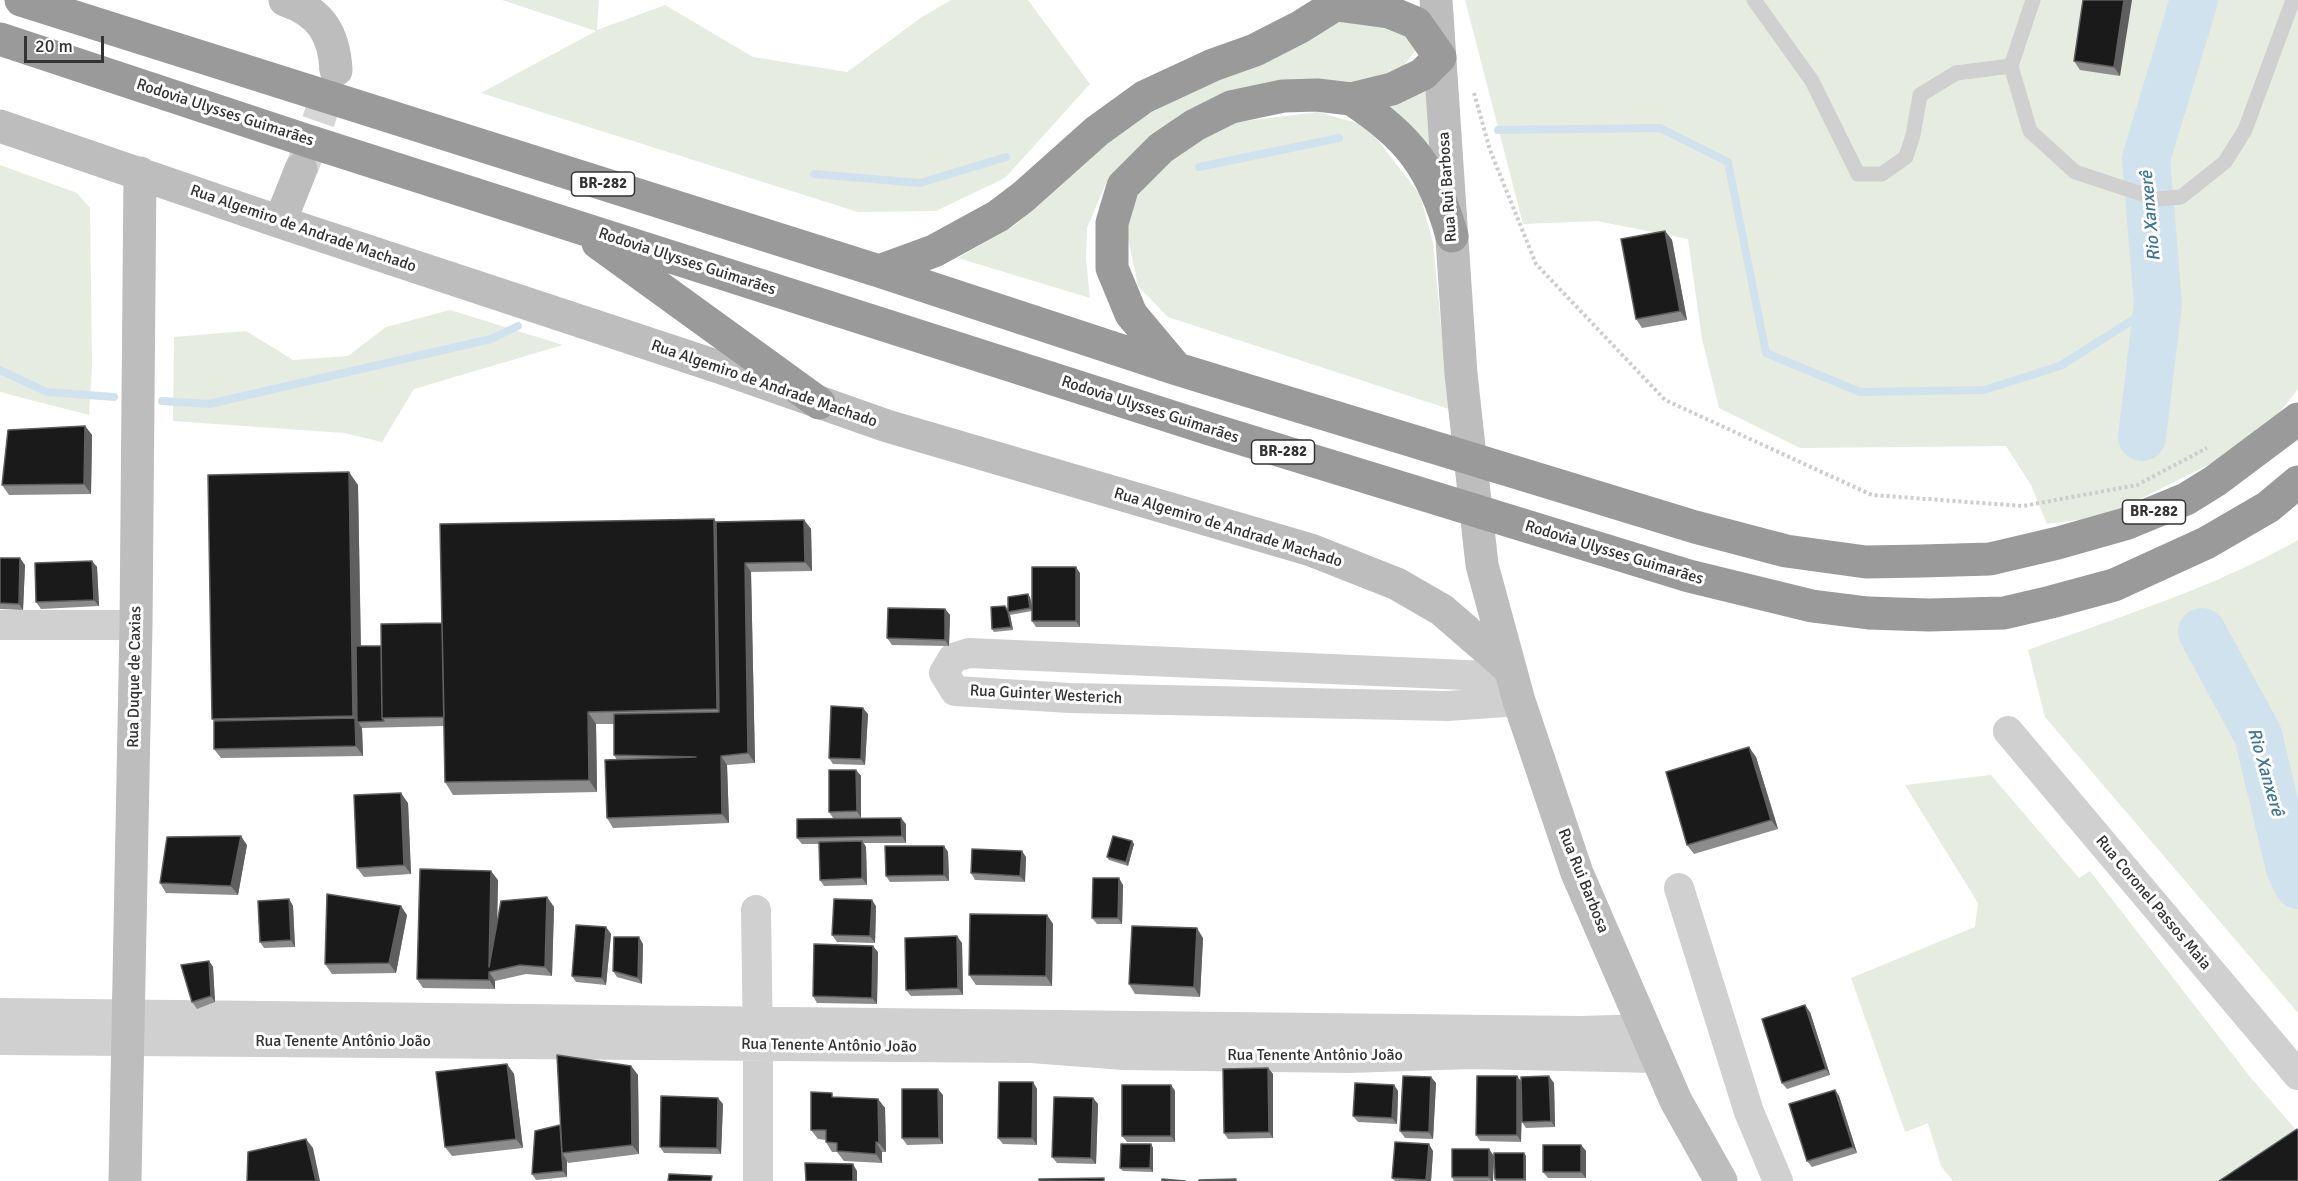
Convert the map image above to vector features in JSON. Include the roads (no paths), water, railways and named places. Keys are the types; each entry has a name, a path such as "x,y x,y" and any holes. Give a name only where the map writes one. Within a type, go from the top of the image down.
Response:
{"highway":[{"name":"BR-282","path":"21,0 879,271 1177,369 1695,527 1786,551 1866,562 1990,559 2125,524 2186,499 2215,481 2298,419"},
{"path":"879,271 934,251 998,216 1023,197 1097,131 1144,97 1202,69 1256,50 1340,2 1389,12 1416,23 1440,57 1423,74 1392,89 1351,99 1317,95 1282,96 1231,107 1195,125 1161,148 1123,186 1112,223 1112,268 1131,314 1177,369"},
{"name":"Rodovia Ulysses Guimarães","path":"0,39 305,140 1304,458 1689,576 1812,606 1868,613 1929,615 2004,613 2051,603 2114,585 2206,543 2268,507 2298,482"},
{"path":"1351,99 1380,118 1406,142 1427,171 1442,203 1452,236"},
{"path":"574,226 819,403"}],"street":[{"path":"285,0 312,13 329,34 335,49 336,70"},
{"name":"Rua Rui Barbosa","path":"1436,0 1461,374 1482,566 1513,683 1577,873 1676,1101 1721,1181"},
{"name":"Rua Algemiro de Andrade Machado","path":"0,126 280,222 725,369 887,426 1311,550 1397,584 1442,610 1513,683"},
{"path":"280,222 301,169"},
{"name":"Rua Duque de Caxias","path":"125,1181 136,625 140,173"},
{"path":"0,625 136,625"},
{"name":"Rua Guinter Westerich","path":"969,653 1321,668 1513,683 1448,706 1070,698 955,691 944,673 953,658 969,653"},
{"path":"1070,657 1070,698"},
{"path":"1198,700 1201,663"},
{"path":"1320,703 1321,668"},
{"name":"Rua Coronel Passos Maia","path":"2008,731 2298,1075"},
{"path":"1679,888 1749,1112 1778,1181"},
{"path":"756,910 758,1181"},
{"name":"Rua Tenente Antônio João","path":"0,1013 128,1028"},
{"path":"1123,1026 1124,1055"},
{"name":"Rua Tenente Antônio João","path":"0,1040 128,1028 1030,1036 1123,1026 1349,1028 1470,1042 1652,1044"},
{"path":"1228,1027 1228,1056"},
{"path":"1349,1028 1349,1058"},
{"name":"Rua Tenente Antônio João","path":"1030,1036 1124,1055 1349,1058 1470,1042"}],"lane":[{"path":"1754,0 1812,81 1857,174 1882,174 1906,158 1913,135 1920,95 1956,73 2011,66"},
{"path":"2033,0 2011,66 2030,131 2075,172 2157,199 2181,197 2226,162 2244,130 2293,0"}],"waterway":[{"name":"Rio Xanxerê","path":"2142,437 2158,304 2146,159 2194,0"},
{"path":"1498,130 1660,128 1728,162 1766,353 1860,392 1984,390 2060,366 2158,304"},
{"path":"1199,167 1339,138"},
{"path":"814,174 920,183 1006,157"},
{"path":"162,401 209,404 491,339 518,326"},
{"path":"0,370 47,392 114,397"},
{"name":"Rio Xanxerê","path":"2202,632 2258,735 2290,868 2298,885"}],"tunnel":[{"path":"302,168 336,70"}]}
